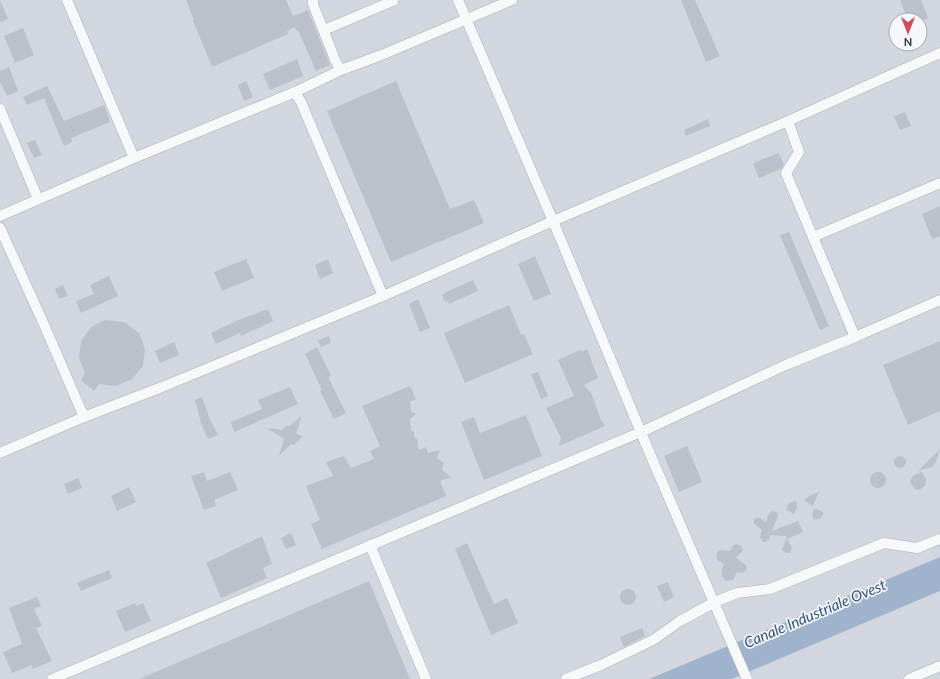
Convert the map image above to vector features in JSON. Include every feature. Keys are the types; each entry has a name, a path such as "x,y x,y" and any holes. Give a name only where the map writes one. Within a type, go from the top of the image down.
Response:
{"lane":[{"path":"67,0 134,158"},
{"path":"458,0 553,221 711,598 715,602 747,678"},
{"path":"0,216 134,158 295,92 341,70 384,54 512,0"},
{"path":"312,1 336,62 341,70"},
{"path":"324,30 393,1"},
{"path":"0,453 84,417 169,384 383,296 553,221 788,122 940,53"},
{"path":"295,92 301,102 383,296"},
{"path":"0,108 38,199"},
{"path":"788,122 799,152 786,173 856,337"},
{"path":"813,237 940,183"},
{"path":"0,228 84,417"},
{"path":"52,679 641,432 788,364 856,337 940,300"},
{"path":"566,679 602,665 653,640 680,621 715,602 737,593 770,589 884,543 917,548 940,539"},
{"path":"370,546 426,679"},
{"path":"909,679 940,666"}],"shaded area":[{"path":"0,0 940,0 940,557 649,679 0,679"},
{"path":"940,591 940,679 732,679"}],"water":[{"name":"Canale Industriale Ovest","path":"940,557 940,591 732,679 649,679"}],"building":[{"path":"0,0 8,19 0,22"},
{"path":"186,0 286,0 293,16 308,10 330,65 316,71 298,30 296,31 295,27 287,31 288,34 212,67"},
{"path":"681,0 695,0 720,56 706,62"},
{"path":"900,0 921,0 926,12 905,12"},
{"path":"23,28 34,55 15,63 4,36"},
{"path":"297,59 303,76 270,90 263,74"},
{"path":"9,67 18,91 7,96 0,82 0,71"},
{"path":"246,81 253,97 244,101 238,85"},
{"path":"396,81 450,209 474,200 484,223 391,262 327,111"},
{"path":"47,86 64,121 104,105 110,122 71,138 72,142 64,146 44,98 27,105 23,97"},
{"path":"905,112 911,126 900,130 894,116"},
{"path":"708,119 710,126 686,136 684,130"},
{"path":"35,140 42,155 34,158 27,143"},
{"path":"779,153 784,165 781,169 759,178 753,163"},
{"path":"940,206 940,236 932,239 922,214"},
{"path":"789,232 829,326 820,330 780,235"},
{"path":"535,256 551,294 534,301 518,264"},
{"path":"246,259 254,278 222,291 214,272"},
{"path":"328,259 333,273 320,279 315,265"},
{"path":"109,276 118,296 81,313 76,301 94,294 90,285"},
{"path":"473,280 478,291 449,304 448,301 445,302 442,295 445,294 444,293"},
{"path":"63,285 68,296 59,299 55,289"},
{"path":"418,299 430,328 420,332 409,304"},
{"path":"509,305 521,335 524,334 533,354 465,383 444,333"},
{"path":"268,309 273,321 241,336 240,333 216,344 211,333 236,321"},
{"path":"105,320 124,322 139,333 145,349 143,366 132,379 116,386 99,384 94,391 81,380 85,373 79,358 81,341 91,327"},
{"path":"329,336 331,343 321,347 318,340"},
{"path":"940,341 940,411 908,425 883,365"},
{"path":"174,342 179,355 160,363 155,351"},
{"path":"317,347 331,376 328,377 346,413 334,419 320,391 322,390 305,354"},
{"path":"587,349 598,378 584,385 591,393 601,420 605,426 559,446 561,438 546,408 574,396 558,360 580,350 581,352"},
{"path":"538,372 548,396 541,399 531,374"},
{"path":"410,386 416,399 410,402 411,411 416,414 410,419 411,430 414,432 414,437 417,439 419,450 426,447 428,453 440,450 437,458 444,463 442,470 451,477 440,481 446,496 322,549 311,524 320,520 306,486 333,476 326,462 344,456 351,468 374,459 370,451 380,446 362,406"},
{"path":"290,387 298,404 234,432 231,422 262,409 258,400"},
{"path":"202,397 210,420 218,435 208,439 201,423 195,400"},
{"path":"302,415 296,434 303,436 294,445 291,444 279,456 284,439 267,428 282,430 286,426 290,426"},
{"path":"526,415 542,456 484,480 461,422 474,417 480,433"},
{"path":"687,446 702,482 679,492 664,456"},
{"path":"940,449 935,464 932,467 918,471"},
{"path":"900,456 904,458 906,462 904,466 900,468 896,466 894,462 896,458"},
{"path":"204,472 207,481 230,472 238,490 214,500 216,506 204,510 191,476"},
{"path":"875,472 881,472 886,477 884,486 881,488 875,488 870,483 870,477"},
{"path":"922,472 926,479 925,486 919,490 915,489 910,481 914,475"},
{"path":"78,478 82,488 68,494 64,484"},
{"path":"129,487 136,502 117,511 111,496"},
{"path":"819,492 813,506 804,500 809,496"},
{"path":"796,501 797,508 794,514 787,510 787,507 789,503"},
{"path":"814,509 824,513 820,519 814,520 812,514"},
{"path":"773,511 778,513 778,516 772,531 798,521 803,532 787,539 792,547 790,553 786,553 782,550 787,536 770,535 769,540 763,542 760,537 762,530 754,524 754,519 758,517 766,522 769,513"},
{"path":"291,533 296,545 286,549 281,538"},
{"path":"262,536 272,564 263,568 267,578 221,598 206,563"},
{"path":"467,543 494,604 507,598 518,623 491,635 455,549"},
{"path":"736,544 741,546 743,550 736,558 746,565 747,569 743,573 737,572 733,580 726,581 721,572 724,564 718,560 716,555 721,550 730,551 732,546"},
{"path":"109,570 112,578 81,591 77,583"},
{"path":"369,581 410,679 139,679"},
{"path":"668,582 674,597 664,602 657,586"},
{"path":"628,589 634,591 636,597 634,603 628,605 622,603 620,597 622,591"},
{"path":"37,597 41,606 34,609 42,626 36,628 52,661 33,669 32,665 12,673 3,652 22,644 9,608"},
{"path":"135,603 136,606 143,603 151,621 125,632 116,611"},
{"path":"642,628 645,636 624,647 620,637"}]}
